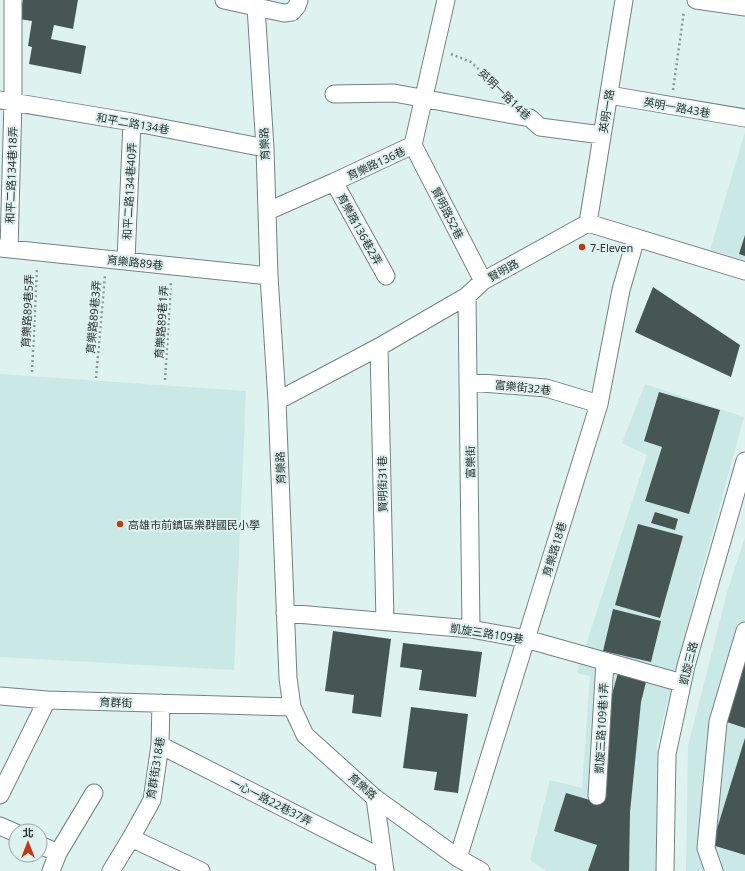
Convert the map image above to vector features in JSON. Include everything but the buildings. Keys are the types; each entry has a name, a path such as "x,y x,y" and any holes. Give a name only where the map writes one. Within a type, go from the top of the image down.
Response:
{"street":[{"name":"和平二路134巷18弄","path":"5,248 7,101 13,0"},
{"path":"224,0 284,13 292,12 297,6 299,0"},
{"name":"育樂路136巷","path":"268,211 413,146 446,0"},
{"name":"英明一路","path":"588,223 624,0"},
{"path":"691,4 745,7"},
{"name":"育樂路","path":"256,7 265,148 269,276 277,401 288,678 292,707 305,735 375,798 458,858 481,871"},
{"path":"334,94 394,93 424,99"},
{"name":"英明一路43巷","path":"608,95 745,118"},
{"name":"英明一路14巷","path":"424,99 530,118 540,127 602,135"},
{"name":"和平二路134巷","path":"7,101 132,122 265,148"},
{"name":"和平二路134巷40弄","path":"126,260 132,122"},
{"name":"賢明路52巷","path":"413,146 483,280"},
{"name":"育樂路136巷2弄","path":"334,182 386,276"},
{"path":"588,223 745,271"},
{"name":"賢明路","path":"277,401 379,347 467,296 483,280 588,223"},
{"name":"育樂路18巷","path":"458,858 599,404 621,290 636,238"},
{"name":"育樂路89巷","path":"5,248 269,276"},
{"name":"富樂街","path":"467,296 471,629"},
{"name":"賢明街31巷","path":"379,347 385,621"},
{"name":"富樂街32巷","path":"469,382 546,388 599,404"},
{"name":"凱旋三路","path":"665,871 667,754 682,684 745,461"},
{"name":"凱旋三路109巷","path":"285,613 471,629 526,639 682,684"},
{"path":"714,871 706,848 718,722 745,631"},
{"name":"凱旋三路109巷1弄","path":"597,796 605,661"},
{"name":"育群街","path":"0,696 47,700 292,707"},
{"path":"0,795 47,700"},
{"name":"育群街318巷","path":"111,871 152,800 160,745 161,703"},
{"name":"一心一路22巷37弄","path":"160,745 383,864"},
{"path":"51,871 58,853 94,793"},
{"path":"375,798 383,864"},
{"path":"131,838 200,871"},
{"path":"48,849 58,853"}],"path":[{"path":"670,106 691,4"},
{"name":"英明一路14巷","path":"435,48 471,62 509,98"},
{"name":"育樂路89巷5弄","path":"32,372 38,252"},
{"name":"育樂路89巷3弄","path":"96,378 106,259"},
{"name":"育樂路89巷1弄","path":"165,380 173,266"}],"shaded area":[{"path":"745,132 745,260 710,250"},
{"name":"高雄市前鎮區樂群國民小學","path":"0,374 246,391 234,670 0,657"},
{"path":"645,384 744,417 690,614 657,743 656,871 546,871 530,860 550,780 582,788 590,676 577,673 647,455 622,443"},
{"path":"745,537 745,871 686,871 688,746 728,589"}],"place":[{"name":"7-Eleven","path":"582,247"},
{"name":"高雄市前鎮區樂群國民小學","path":"120,524"}]}
